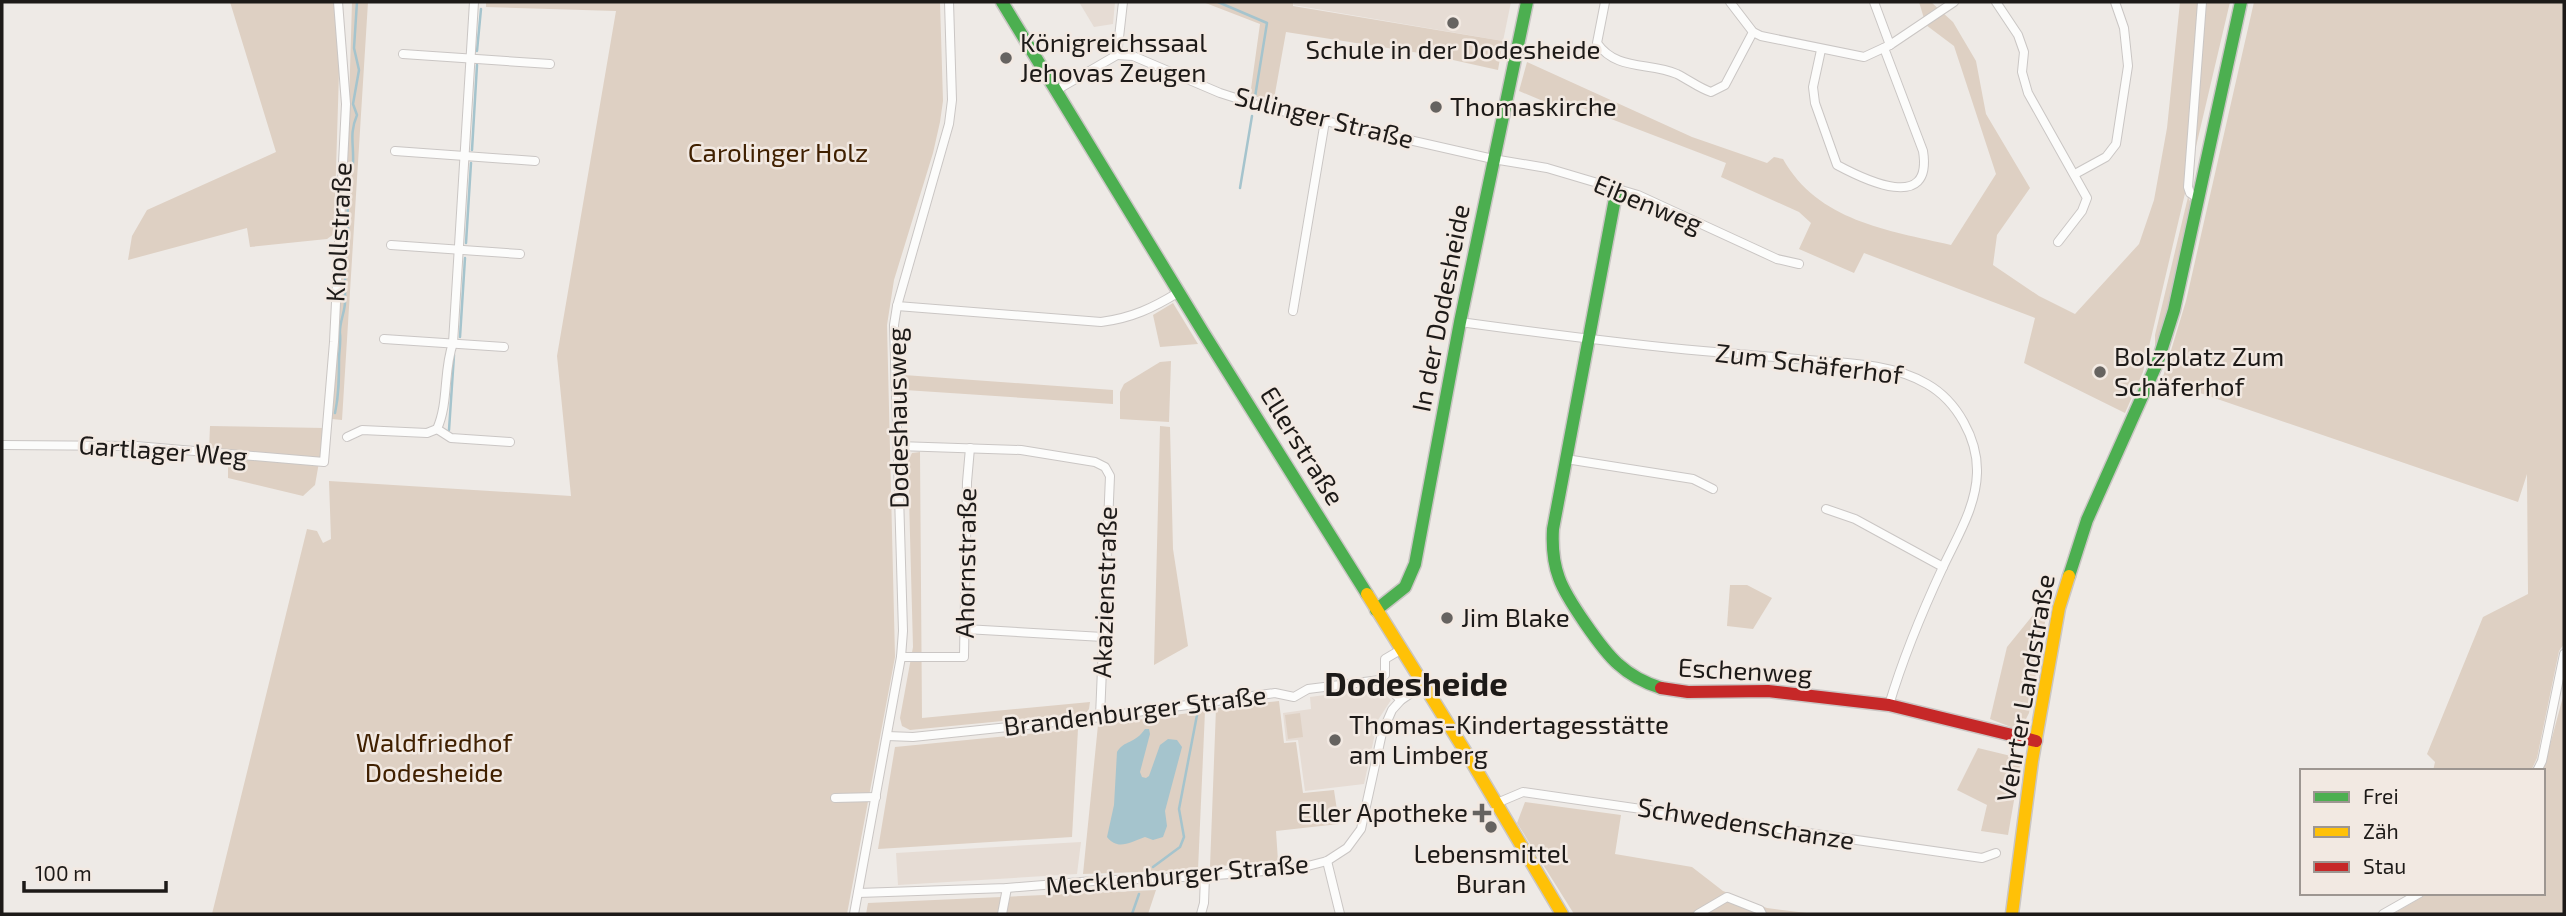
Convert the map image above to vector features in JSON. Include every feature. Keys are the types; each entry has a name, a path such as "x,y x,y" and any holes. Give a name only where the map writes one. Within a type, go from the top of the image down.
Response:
{"street":[{"name":"Knollstraße","path":"324,462 334,342 346,104 338,2"},
{"path":"346,438 362,430 427,433 437,429 442,418 447,358 453,344 474,2"},
{"name":"Dodeshausweg","path":"854,914 904,631 894,325 897,306 949,124 952,100 949,2"},
{"name":"Ellerstraße","path":"1002,2 1497,803 1562,914"},
{"path":"1055,91 1117,55 1123,2"},
{"name":"In der Dodesheide","path":"1376,610 1405,587 1415,564 1460,322 1527,2"},
{"path":"1605,2 1597,43 1604,54 1615,61 1676,74 1711,92 1725,85 1753,32"},
{"path":"1730,2 1753,32 1821,50 1864,57 1887,47 1954,2"},
{"path":"1821,50 1813,87 1815,103 1837,165 1862,179 1901,190 1914,184 1925,166 1923,151 1874,2"},
{"path":"1996,2 2018,35 2024,52 2022,72 2028,93 2087,198 2082,211 2058,242"},
{"path":"2075,174 2106,157 2116,144 2128,66 2124,28 2115,2"},
{"path":"2199,199 2190,193 2188,187 2202,2"},
{"name":"Vehrter Landstraße","path":"2012,914 2036,741 2064,586 2087,520 2158,361 2174,310 2241,2"},
{"path":"403,54 550,64"},
{"name":"Sulinger Straße","path":"1117,55 1133,56 1220,93 1264,107 1493,159"},
{"path":"1293,311 1325,121"},
{"path":"395,152 535,161"},
{"name":"Eibenweg","path":"1493,159 1547,168 1638,195 1777,260 1798,264"},
{"name":"Eschenweg","path":"1616,188 1553,529 1552,552 1567,596 1602,645 1615,662 1630,674 1665,690 1768,691 1889,705 2036,741"},
{"path":"391,245 520,254"},
{"path":"897,306 1101,322 1143,313 1179,292"},
{"name":"Zum Schäferhof","path":"1460,322 1588,340 1862,366 1899,372 1929,384 1956,410 1972,442 1976,458 1974,497 1898,677 1889,705"},
{"path":"384,339 504,347"},
{"path":"437,429 451,438 510,442"},
{"name":"Gartlager Weg","path":"2,445 136,446 324,462"},
{"path":"898,446 970,448"},
{"name":"Akazienstraße","path":"970,448 1021,450 1096,463 1105,467 1110,476 1100,717"},
{"name":"Ahornstraße","path":"901,657 964,657 970,448"},
{"path":"1566,459 1693,479 1713,489"},
{"path":"1826,509 1855,519 1943,567"},
{"path":"965,629 1103,637"},
{"path":"1401,700 1380,680 1385,675 1385,659 1402,649"},
{"path":"2538,769 2542,761 2564,654"},
{"name":"Brandenburger Straße","path":"887,736 912,737 1100,717 1275,693 1294,697 1308,689 1380,680"},
{"name":"Mecklenburger Straße","path":"858,894 1205,876 1300,868 1327,861 1347,848 1361,829 1382,733 1392,710 1401,700 1423,685"},
{"name":"Schwedenschanze","path":"1497,803 1523,792 1982,858 1996,853"},
{"path":"835,798 876,797"},
{"path":"1327,861 1340,914"},
{"path":"1201,914 1205,876"},
{"path":"1002,914 1007,888"},
{"path":"2383,914 2416,895"},
{"path":"1698,914 1727,897 1759,910 1762,914"}],"shaded area":[{"path":"1079,2 1115,2 1113,24 1094,27"},
{"name":"Schule in der Dodesheide","path":"1294,2 1511,2 1503,41 1293,5"},
{"name":"Thomas-Kindertagesstätte am Limberg","path":"1378,688 1391,700 1378,720 1364,784 1305,791 1298,740 1286,741 1283,713 1311,709 1310,697"},
{"path":"1081,842 1077,874 898,885 896,853"}],"green space":[{"path":"230,2 334,2 340,40 334,234 327,239 250,247 247,228 128,260 132,236 147,210 276,152"},
{"path":"352,2 368,2 342,420 332,419"},
{"name":"Carolinger Holz","path":"486,2 940,2 943,101 940,122 894,280 887,325 895,657 847,914 212,914 307,529 317,531 323,543 331,539 329,481 571,496 557,356 616,11 486,7"},
{"path":"1203,2 1293,2 1293,6 1503,41 1498,70 1426,54 1286,32 1274,99 1250,96 1260,24"},
{"path":"1919,2 1931,2 1953,22 1976,61 1986,114 2030,188 1997,235 1993,265 2039,296 2075,314 2139,244 2154,200 2167,128 2180,2 2230,2 2143,372 2125,413 2024,363 2035,318 1864,253 1854,273 1799,249 1811,223 1799,212 1721,177 1726,163 1572,104 1569,112 1519,91 1527,62 1692,137 1767,163 1774,157 1783,159 1798,180 1815,196 1856,220 1951,245 1996,174 1954,46 1926,25"},
{"path":"2254,2 2564,2 2564,644 2559,651 2537,758 2532,769 2433,769 2435,762 2427,754 2483,617 2528,594 2527,474 2518,502 2162,380 2186,301"},
{"path":"2188,197 2192,205 2155,352 2155,335"},
{"path":"1173,303 1198,344 1160,347 1153,315"},
{"path":"1171,361 1169,422 1120,419 1120,392 1124,384 1160,362"},
{"path":"904,375 1113,390 1113,404 905,390"},
{"path":"210,426 325,428 315,485 303,496 228,478 228,451 209,450"},
{"path":"1160,426 1170,427 1173,549 1188,646 1154,665"},
{"path":"920,452 922,718 1090,702 1086,713 910,730 902,726 900,718 913,647 908,461 912,453"},
{"path":"1730,585 1747,585 1772,598 1753,629 1727,626"},
{"path":"2050,594 2029,713 2023,725 2011,727 1990,719 2007,647"},
{"path":"2564,693 2564,914 2393,914 2426,895 2545,895 2544,769"},
{"path":"1279,701 1284,743 1296,742 1303,793 1334,790 1339,824 1276,831 1278,861 1210,867 1216,708"},
{"path":"1205,711 1198,870 1083,874 1098,725"},
{"path":"1300,713 1303,737 1288,739 1285,715"},
{"path":"1078,729 1072,837 878,849 895,747"},
{"path":"1978,748 2011,756 2020,766 2008,835 1981,831 1987,805 1957,790"},
{"path":"1525,802 1621,815 1615,854 1692,867 1723,891 1767,908 1815,914 1574,914 1517,823"},
{"path":"1156,890 1148,914 866,914 868,903"}],"water":[{"path":"1145,729 1149,729 1150,734 1140,772 1142,777 1149,776 1160,745 1168,739 1177,740 1182,747 1165,811 1167,826 1163,837 1153,840 1145,837 1115,844 1107,837 1114,805 1117,752"}],"waterway":[{"path":"335,413 340,330 345,302 348,178 353,163 352,134 357,115 353,104 359,70 354,48 357,2"},
{"path":"1218,2 1267,23 1255,97"},
{"path":"477,51 481,9"},
{"path":"472,150 477,65"},
{"path":"1240,188 1252,116"},
{"path":"466,243 471,163"},
{"path":"460,337 465,258"},
{"path":"449,430 454,355"},
{"path":"1153,867 1180,847 1184,837 1179,809 1197,715"},
{"path":"1132,914 1139,894"}],"traffic: fast":[{"path":"1002,2 1367,594"},
{"path":"1376,610 1405,587 1415,564 1460,322 1527,2"},
{"path":"2069,576 2087,520 2158,361 2174,310 2241,2"},
{"path":"1617,188 1553,529 1553,554 1563,587 1603,647 1628,672 1661,688"}],"traffic: slow":[{"path":"2012,914 2032,761 2059,608 2069,576"},
{"path":"1367,594 1562,914"}],"traffic: jam":[{"path":"1661,688 1688,692 1768,691 1889,705 2036,741"}],"place":[{"name":"Schule in der Dodesheide","path":"1453,23"},
{"name":"Königreichssaal Jehovas Zeugen","path":"1006,58"},
{"name":"Thomaskirche","path":"1436,107"},
{"name":"Bolzplatz Zum Schäferhof","path":"2100,372"},
{"name":"Jim Blake","path":"1447,618"},
{"name":"Thomas-Kindertagesstätte am Limberg","path":"1335,740"},
{"name":"Eller Apotheke","path":"1482,813"},
{"name":"Lebensmittel Buran","path":"1491,827"}],"district":[{"name":"Dodesheide","path":"1416,684"}],"park label":[{"name":"Waldfriedhof Dodesheide","path":"434,758"}]}
